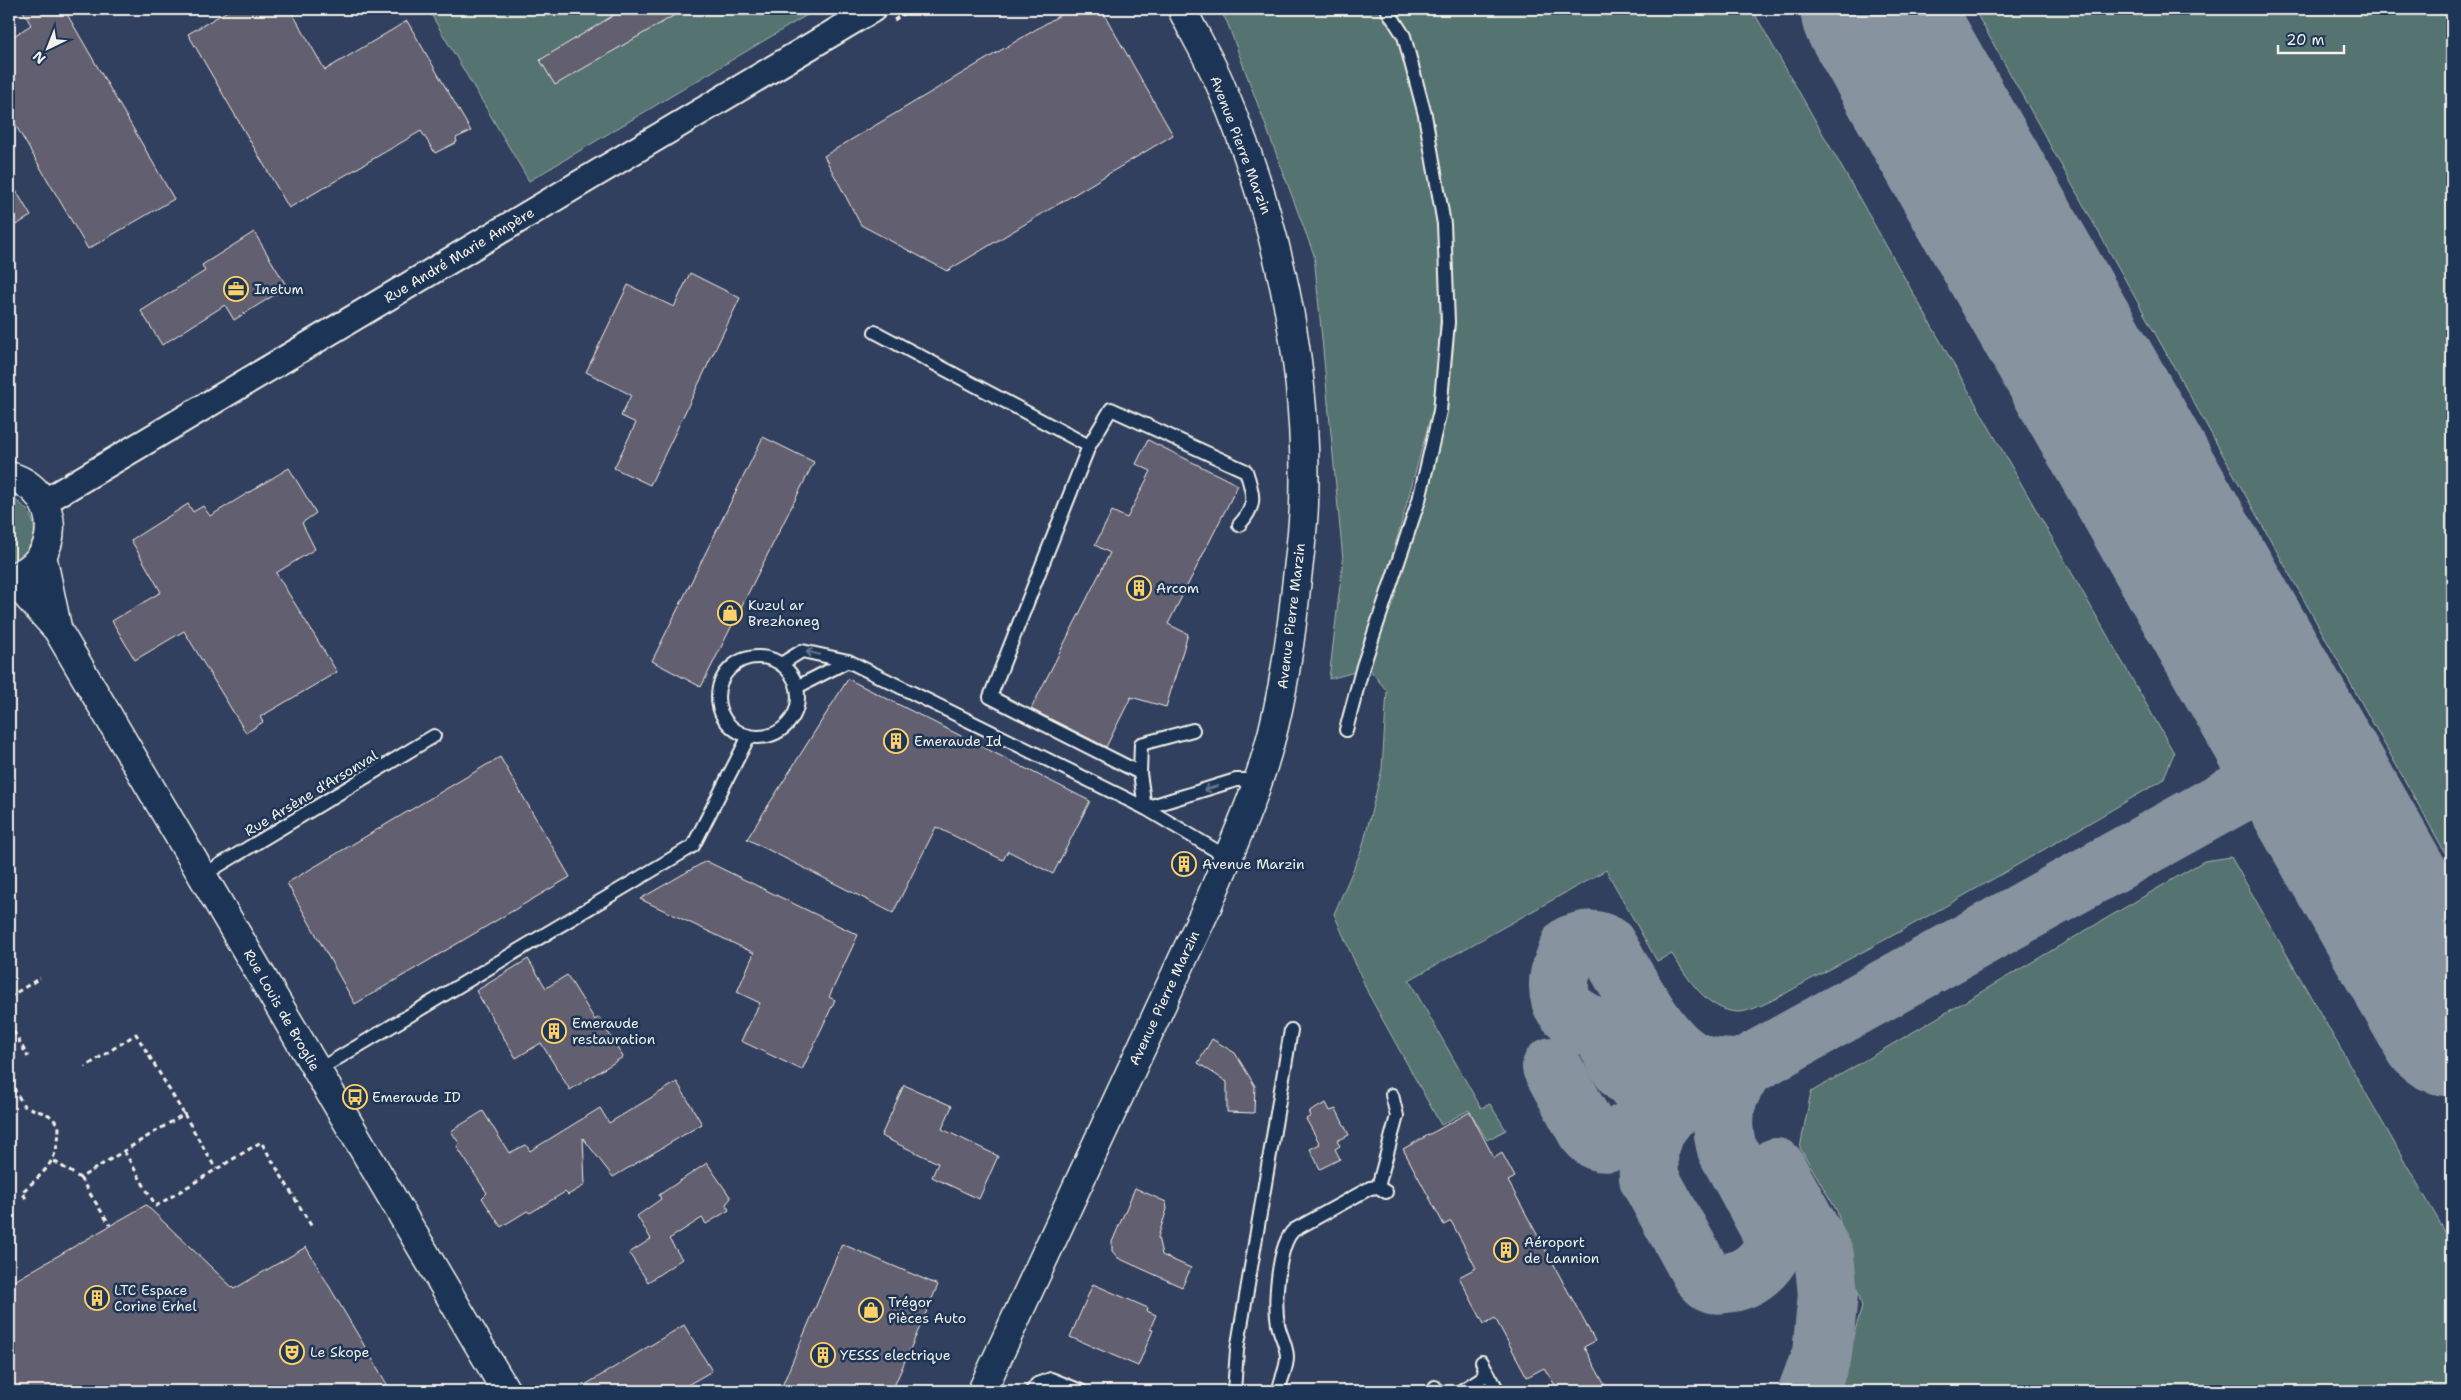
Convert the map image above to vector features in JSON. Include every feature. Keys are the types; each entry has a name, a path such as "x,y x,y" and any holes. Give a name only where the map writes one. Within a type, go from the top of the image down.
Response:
{"main road":[{"name":"Avenue Pierre Marzin","path":"982,1391 1207,907 1258,780 1280,702 1293,618 1304,504 1299,386 1282,274 1268,218 1250,160 1219,83 1182,9"},
{"path":"9,476 20,479 34,489 44,502"},
{"name":"Rue Louis de Broglie","path":"44,502 50,520 49,538 42,555 28,570 10,578 58,629 506,1391"},
{"name":"Rue Louis de Broglie","path":"42,555 58,629"}],"street":[{"name":"Rue André Marie Ampère","path":"44,502 873,9"}],"lane":[{"path":"1346,730 1363,666 1419,500 1440,412 1448,322 1444,224 1426,115 1404,36 1388,11 1391,9"},
{"path":"875,332 1089,446"},
{"path":"1140,773 990,697 1089,446 1111,409 1246,471 1254,494 1250,513 1239,525"},
{"path":"781,664 802,651 848,661 1145,808 1227,857"},
{"path":"763,658 781,664 797,686 798,700 795,713 787,725 776,733 762,737 749,736 736,730 724,716 718,698 720,686 725,675 734,666 745,660 763,658"},
{"path":"797,686 848,661"},
{"path":"1145,808 1140,773 1141,744 1193,730"},
{"name":"Rue Arsène d'Arsonval","path":"203,875 434,736"},
{"path":"318,1070 693,846 749,736"},
{"path":"1145,808 1236,780 1258,780"},
{"path":"1234,1391 1237,1350 1291,1030"},
{"path":"1279,1391 1286,1369 1287,1356 1282,1331 1281,1255 1291,1241 1294,1230 1337,1213 1370,1188 1382,1190 1397,1116 1392,1095"},
{"path":"1461,1391 1483,1377 1485,1369 1482,1362 1498,1391"},
{"path":"1032,1391 1037,1384 1051,1379 1080,1391"}],"path":[{"path":"9,998 40,978"},
{"path":"9,1023 28,1056"},
{"path":"85,1067 136,1034 216,1169"},
{"path":"9,1080 24,1106 49,1115 59,1125 59,1143 54,1160 22,1192 27,1200"},
{"path":"80,1178 184,1114"},
{"path":"124,1151 156,1206 261,1142 312,1227"},
{"path":"54,1160 80,1178 110,1225"}],"shaded area":[{"path":"9,9 2452,9 2452,1391 9,1391"}],"green space":[{"path":"428,9 817,9 529,181"},
{"path":"1219,9 1385,9 1403,48 1431,164 1442,281 1436,397 1392,557 1355,672 1329,679 1343,560 1314,255 1227,22"},
{"path":"1752,9 2174,753 2163,780 1905,929 1778,997 1746,1011 1727,1010 1707,999 1684,973 1672,954 1657,961 1606,870 1409,980 1481,1108 1490,1104 1506,1130 1487,1140 1469,1110 1441,1125 1369,995 1334,914 1362,849 1382,769 1387,691 1369,669 1444,418 1453,308 1442,169 1418,70 1397,10"},
{"path":"1974,9 2452,9 2452,865"},
{"path":"9,497 20,503 28,511 34,530 33,539 28,548 20,556 9,562"},
{"path":"2231,857 2452,1244 2452,1391 1837,1391 1862,1307 1837,1211 1800,1148 1811,1092 2204,861"}],"building":[{"path":"22,9 64,9 174,199 88,249 9,114 9,39 31,25"},
{"path":"231,9 290,9 325,70 407,21 471,131 456,138 457,142 435,153 421,131 289,208 188,34"},
{"path":"624,9 685,9 555,85 540,60"},
{"path":"1070,9 1101,9 1173,135 947,271 861,225 824,156"},
{"path":"9,179 31,216 9,229"},
{"name":"Inetum","path":"254,232 287,287 234,320 225,305 162,345 141,311 205,271 202,265"},
{"path":"690,273 740,298 650,485 614,468 636,423 621,416 631,395 586,372 628,285 674,307"},
{"path":"763,437 814,462 701,687 652,661"},
{"name":"Arcom","path":"1148,440 1238,485 1168,624 1188,634 1166,707 1131,697 1106,747 1031,709 1110,553 1095,545 1112,511 1127,518 1151,471 1136,464"},
{"path":"289,468 316,513 302,523 315,549 276,573 337,672 260,717 263,722 246,733 184,631 135,660 112,621 161,592 131,540 188,504 193,512 203,506 210,516"},
{"name":"Emeraude Id","path":"848,679 1090,801 1053,874 1008,851 1003,860 936,827 893,913 747,839"},
{"path":"500,757 570,877 355,1004 287,883"},
{"path":"706,861 858,935 829,997 835,1000 802,1070 741,1041 760,1003 737,992 754,953 640,899"},
{"name":"Emeraude restauration","path":"528,959 546,988 567,975 595,1020 599,1017 623,1057 570,1090 541,1043 516,1058 476,991"},
{"path":"1212,1039 1235,1053 1255,1086 1254,1113 1227,1112 1227,1082 1198,1063"},
{"path":"677,1082 702,1124 613,1177 583,1138 585,1185 568,1195 565,1192 530,1213 527,1211 501,1227 482,1198 487,1193 457,1147 459,1143 451,1131 483,1111 509,1153 526,1145 530,1151 600,1108 609,1123"},
{"path":"904,1085 952,1106 942,1129 998,1156 979,1199 932,1177 938,1163 881,1136"},
{"path":"1326,1103 1330,1111 1336,1109 1349,1135 1337,1141 1340,1146 1335,1149 1340,1159 1320,1169 1310,1149 1320,1144 1306,1119 1311,1116 1309,1112"},
{"name":"Aéroport de Lannion","path":"1470,1112 1494,1158 1502,1153 1515,1177 1508,1181 1595,1341 1584,1347 1608,1391 1559,1391 1544,1368 1527,1377 1495,1318 1484,1324 1459,1277 1476,1268 1451,1221 1444,1225 1403,1149"},
{"path":"707,1163 731,1198 726,1204 729,1210 706,1224 702,1218 669,1239 682,1259 648,1282 629,1253 651,1239 637,1216 661,1199 659,1195"},
{"path":"1135,1188 1166,1202 1167,1209 1158,1237 1162,1255 1191,1268 1182,1287 1118,1258 1112,1251 1112,1242"},
{"path":"146,1205 234,1289 306,1247 391,1391 9,1391 9,1284"},
{"name":"Trégor Pièces Auto","path":"842,1244 938,1285 892,1391 780,1391"},
{"path":"1093,1284 1148,1308 1147,1311 1156,1315 1150,1329 1153,1330 1138,1366 1070,1337"},
{"path":"684,1325 712,1371 677,1391 575,1391"}],"taxiway":[{"path":"2248,788 2265,766 2272,747 2273,726 2268,700"},
{"path":"1743,1069 1732,1088 1725,1107 1723,1117 1724,1137 1727,1149 1775,1238 1769,1255 1757,1270 1742,1279 1716,1284 1709,1281 1701,1273 1649,1178 1648,1152 1656,1128 1669,1111 1689,1098 2248,788 2274,784 2299,786 2318,796 2336,817"},
{"path":"1689,1098 1658,1094 1640,1086 1624,1072 1601,1033 1573,1015 1564,1006 1559,992 1559,978 1571,945 1589,940 1606,945 1634,994 1657,1028 1683,1055 1697,1063 1708,1066 1725,1069 1743,1069"},
{"path":"1552,1067 1587,1131 1593,1138 1599,1141 1614,1140 1680,1103"},
{"path":"1776,1168 1824,1256 1828,1294 1822,1354 1808,1391"}],"runway":[{"path":"1875,9 2452,1022"}],"place":[{"name":"Inetum","path":"236,289"},
{"name":"Arcom","path":"1139,588"},
{"name":"Kuzul ar Brezhoneg","path":"730,613"},
{"name":"Emeraude Id","path":"896,741"},
{"name":"Avenue Marzin","path":"1184,864"},
{"name":"Emeraude restauration","path":"554,1031"},
{"name":"Emeraude ID","path":"355,1097"},
{"name":"Aéroport de Lannion","path":"1506,1250"},
{"name":"LTC Espace Corine Erhel","path":"97,1298"},
{"name":"Trégor Pièces Auto","path":"871,1310"},
{"name":"Le Skope","path":"292,1352"},
{"name":"YESSS electrique","path":"823,1355"}]}
